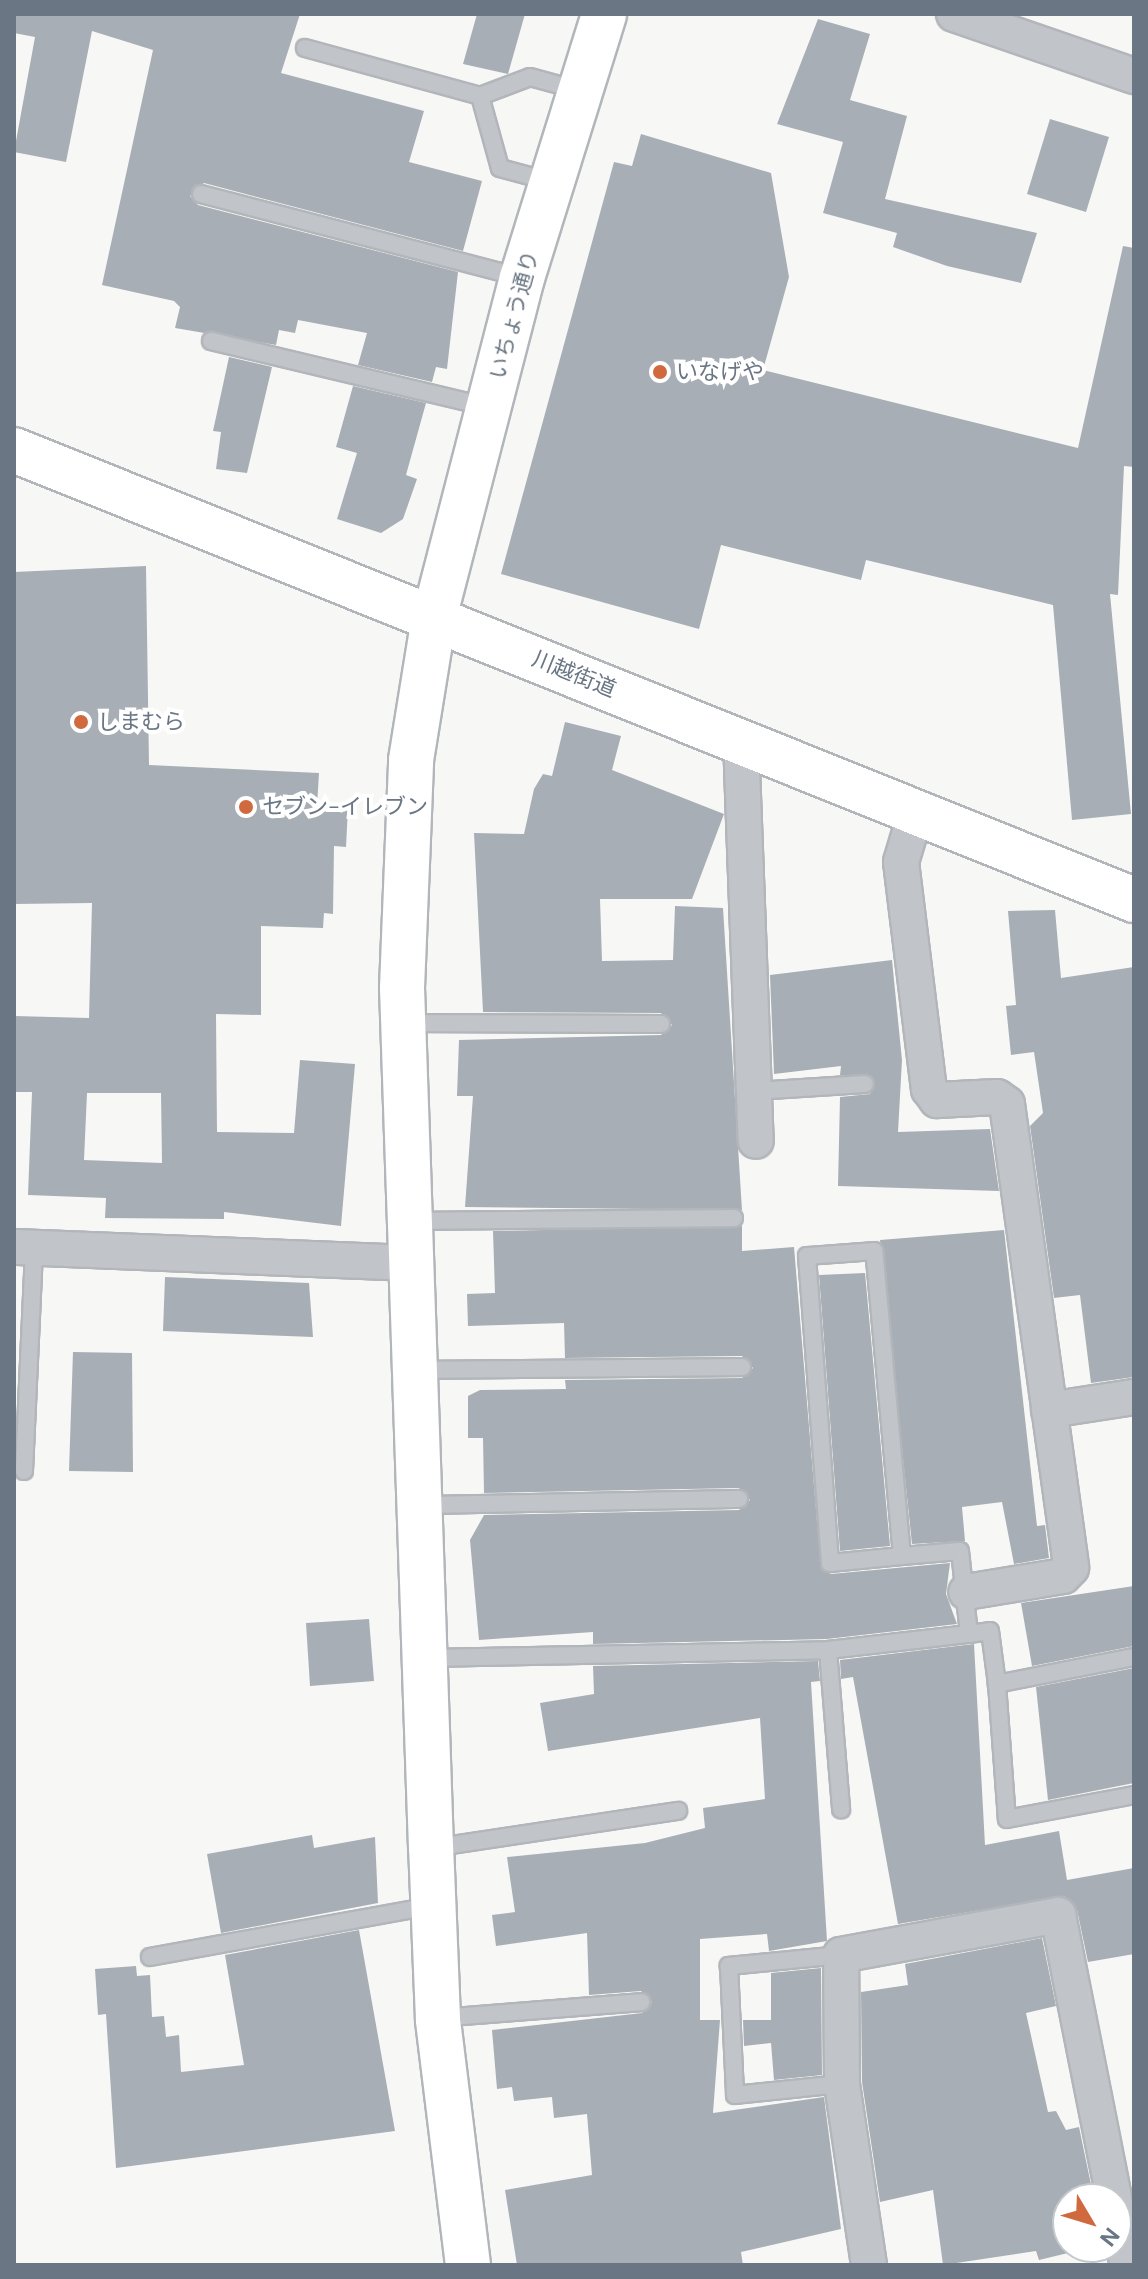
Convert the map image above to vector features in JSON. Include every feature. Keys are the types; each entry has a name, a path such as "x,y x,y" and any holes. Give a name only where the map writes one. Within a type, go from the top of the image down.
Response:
{"main road":[{"name":"いちょう通り","path":"468,2265 438,2019 433,1906 403,1023 411,760 434,618 522,278 604,14"},
{"name":"川越街道","path":"14,450 1134,900"}],"street":[{"path":"954,14 1134,76"},
{"path":"741,740 756,1141"},
{"path":"916,812 901,862 929,1089 937,1100 997,1097 1007,1104 1071,1568 1063,1576 966,1592"},
{"path":"24,1248 411,1242"},
{"path":"1049,1410 1134,1397"},
{"path":"869,2265 842,2084 841,1955 1058,1915 1111,2183"}],"lane":[{"path":"305,48 480,96 530,77 580,90"},
{"path":"480,96 500,168 552,182"},
{"path":"201,194 522,278"},
{"path":"211,341 490,407"},
{"path":"403,1023 661,1024"},
{"path":"755,1091 865,1084"},
{"path":"411,1242 734,1218"},
{"path":"24,1248 24,1471"},
{"path":"902,1556 874,1251 807,1256 830,1563 960,1551 969,1634"},
{"path":"415,1370 742,1367"},
{"path":"421,1505 739,1499"},
{"path":"425,1658 828,1650 990,1631 1007,1819 1134,1795"},
{"path":"828,1650 841,1809"},
{"path":"997,1684 1134,1657"},
{"path":"431,1848 678,1811"},
{"path":"150,1957 433,1906"},
{"path":"841,1955 729,1966 735,2095 842,2084"},
{"path":"438,2019 641,2002"}],"building":[{"path":"14,14 300,14 281,73 424,111 409,162 482,181 463,251 204,183 190,196 198,205 458,272 447,369 436,367 432,382 358,365 367,333 298,320 295,333 279,330 276,345 175,328 180,307 174,301 102,285 153,50 92,31 66,162 14,152 35,37 14,33"},
{"path":"477,14 525,14 508,74 463,64"},
{"path":"818,19 870,34 850,100 907,116 885,199 1037,233 1021,283 947,266 893,247 897,233 823,213 843,142 777,124"},
{"path":"1050,119 1109,137 1086,212 1027,194"},
{"path":"641,134 771,173 789,277 763,370 1078,448 1123,246 1134,248 1134,467 1124,466 1118,595 1110,594 1131,814 1072,820 1053,605 866,560 861,580 721,545 699,629 501,574 614,162 632,166"},
{"path":"229,357 272,367 247,473 216,469 221,432 213,431"},
{"path":"353,386 426,403 406,475 417,479 403,519 381,533 337,519 357,453 336,447"},
{"path":"146,566 149,765 319,773 317,806 348,807 346,847 334,846 333,914 324,913 323,928 261,926 261,1015 216,1014 217,1132 294,1133 300,1060 355,1064 341,1226 224,1212 224,1219 105,1218 106,1198 28,1195 32,1092 14,1092 14,1016 89,1018 92,903 14,904 14,572","holes":["87,1093 161,1093 162,1163 84,1160"]},
{"path":"565,722 621,736 612,770 724,814 692,899 600,899 602,961 673,960 675,906 723,908 742,1210 465,1207 473,1096 457,1096 459,1040 661,1035 672,1025 661,1013 483,1012 474,833 524,834 534,789 543,774 552,776"},
{"path":"1055,910 1061,978 1134,967 1134,1377 1091,1383 1080,1295 1054,1298 1030,1126 1043,1113 1034,1052 1011,1055 1006,1006 1016,1005 1008,911"},
{"path":"892,960 902,1060 898,1132 990,1129 999,1191 838,1186 840,1097 870,1094 874,1079 840,1075 841,1066 774,1074 770,975"},
{"path":"742,1226 742,1251 794,1247 821,1569 831,1574 950,1563 946,1594 957,1624 827,1639 593,1644 593,1632 479,1640 470,1540 484,1515 739,1510 750,1500 739,1488 484,1493 483,1438 468,1438 468,1396 480,1390 566,1389 565,1380 742,1378 753,1368 742,1356 565,1358 564,1323 468,1326 467,1294 495,1293 493,1231"},
{"path":"1004,1230 1037,1526 1045,1525 1049,1558 1014,1564 1002,1502 962,1507 965,1541 912,1544 880,1240"},
{"path":"865,1273 890,1546 840,1551 819,1275"},
{"path":"165,1277 309,1283 313,1337 163,1331"},
{"path":"73,1352 132,1353 133,1472 69,1471"},
{"path":"1134,1586 1134,1646 1032,1666 1021,1603"},
{"path":"369,1619 374,1681 310,1686 306,1623"},
{"path":"974,1644 985,1845 1059,1831 1067,1880 1134,1868 1134,1954 1088,1962 1077,1910 1064,1896 898,1924 853,1677 841,1679 840,1660"},
{"path":"818,1661 820,1681 811,1682 827,1941 769,1951 767,1934 700,1939 700,2020 720,2020 713,2113 824,2097 841,2229 741,2252 743,2265 517,2265 505,2190 592,2175 587,2114 554,2118 552,2097 514,2101 512,2087 497,2089 492,2030 642,2013 652,2002 641,1991 589,1995 587,1933 496,1946 492,1915 515,1912 507,1857 645,1843 705,1828 703,1808 765,1799 760,1718 548,1751 540,1703 594,1694 593,1666"},
{"path":"1134,1668 1134,1783 1048,1800 1036,1687"},
{"path":"312,1835 314,1848 375,1837 378,1903 221,1933 207,1854"},
{"path":"359,1930 395,2131 116,2168 106,2014 98,2015 95,1969 136,1966 137,1976 150,1975 152,2017 164,2016 166,2037 179,2035 181,2072 244,2065 225,1955"},
{"path":"1042,1938 1056,2006 1026,2013 1048,2112 1056,2111 1066,2130 1079,2127 1091,2183 1052,2183 1052,2257 1039,2260 1036,2251 943,2265 933,2190 880,2202 862,2082 861,1992 908,1985 905,1964"},
{"path":"821,1968 822,2075 774,2080 771,2043 744,2046 743,2020 771,2020 771,1973"}],"place":[{"name":"いなげや","path":"660,372"},
{"name":"しまむら","path":"81,722"},
{"name":"セブン-イレブン","path":"246,807"}]}
